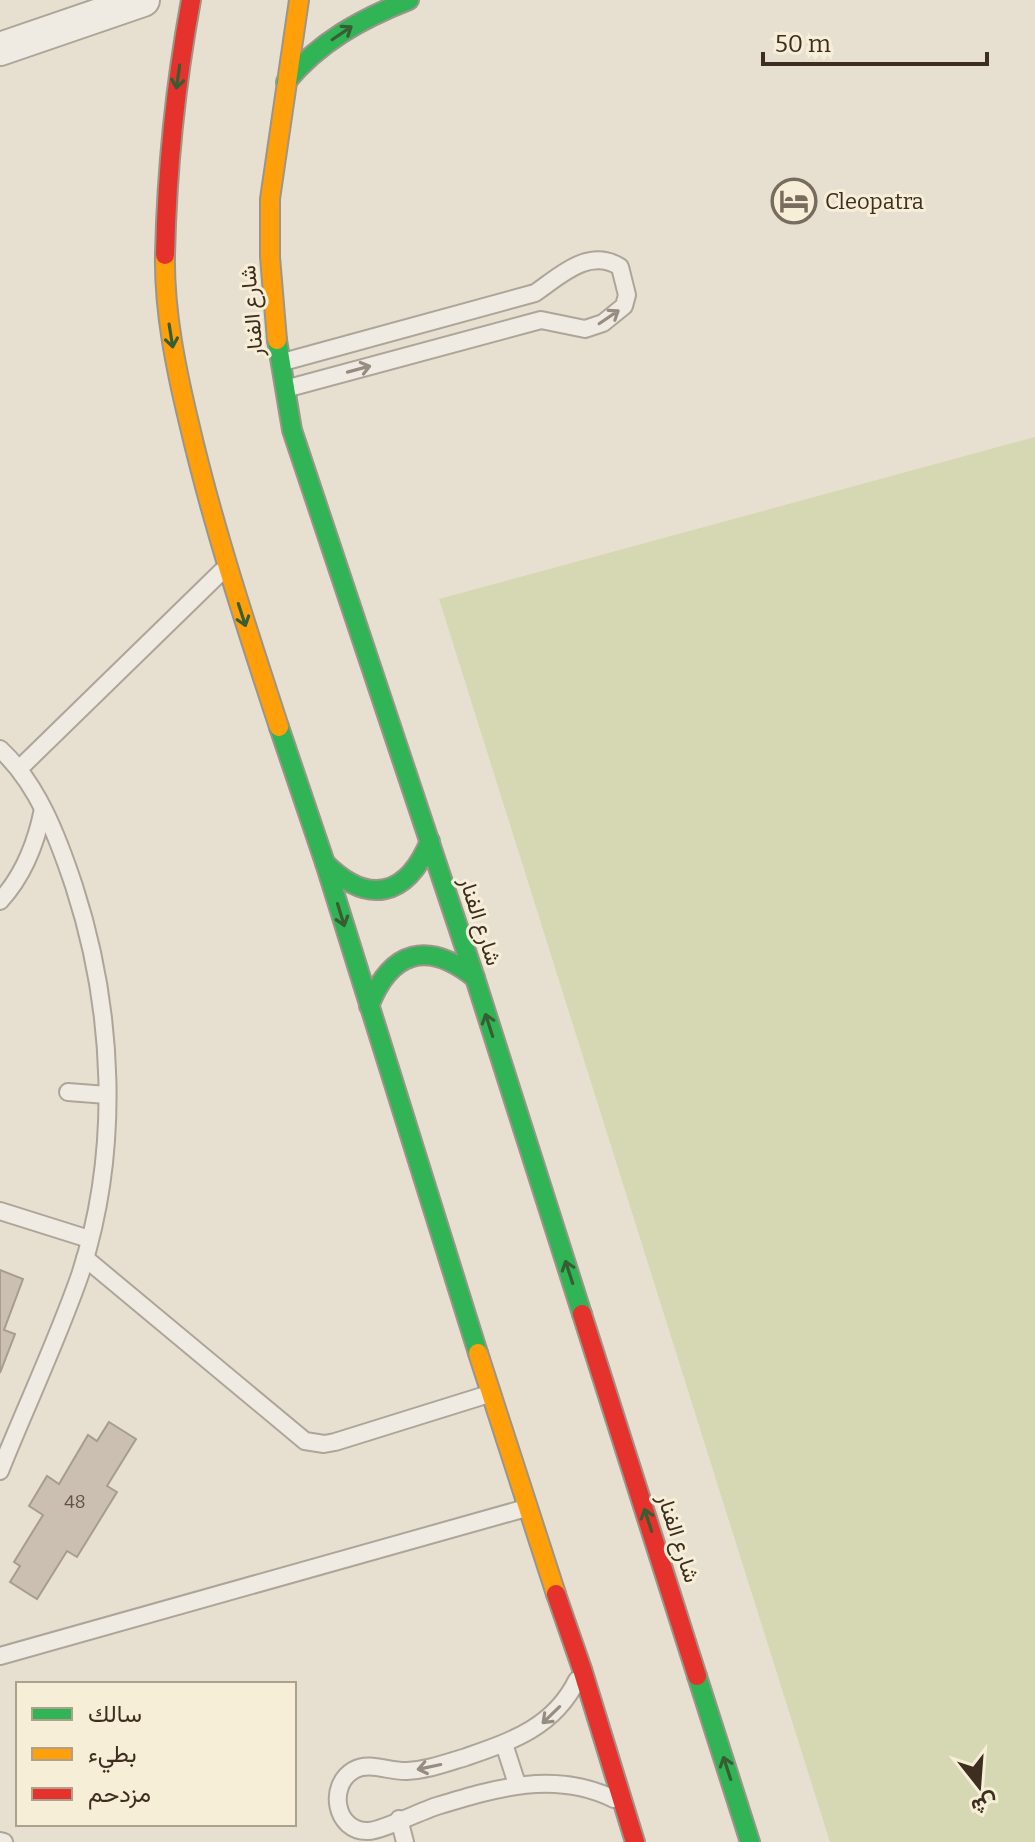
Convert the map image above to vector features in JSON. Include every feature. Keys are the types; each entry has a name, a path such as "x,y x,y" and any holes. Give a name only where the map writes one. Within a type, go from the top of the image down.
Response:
{"main road":[{"path":"191,0 177,77 167,172 165,271 177,371 200,471 226,567 325,863 526,1508 582,1669 635,1842"},
{"name":"شارع الفنار","path":"299,0 270,199 271,272 279,362 292,430 475,978 750,1842"},
{"path":"286,82 299,65 352,25 409,0"},
{"path":"325,863 338,879 355,889 375,891 395,887 412,876 424,860 430,841"},
{"path":"369,1006 374,987 386,970 403,959 422,954 442,956 461,964 475,978"}],"street":[{"path":"0,49 143,0"}],"lane":[{"path":"279,362 535,293 567,270 599,260 620,267 627,295 624,306 615,315 585,329 541,320 284,389"},
{"path":"20,768 226,567"},
{"path":"0,749 20,768 43,809 66,863 91,948 105,1036 107,1095 103,1164 85,1258 0,1471"},
{"path":"0,901 30,855 43,809"},
{"path":"68,1092 107,1095"},
{"path":"0,1211 89,1239"},
{"path":"85,1258 305,1441 335,1442 490,1394"},
{"path":"0,1656 526,1508"},
{"path":"582,1669 570,1694 552,1716 530,1733 432,1768 391,1772 370,1766 355,1769 344,1778 338,1791 337,1805 343,1818 354,1827 367,1831 517,1784 572,1784 598,1791 622,1803"},
{"path":"504,1744 517,1784"},
{"path":"399,1819 405,1842"}],"green space":[{"path":"1035,437 1035,1842 830,1842 439,599"}],"building":[{"path":"0,1270 23,1279 4,1330 15,1334 0,1373"},
{"path":"109,1422 136,1439 107,1486 117,1492 77,1557 67,1551 37,1599 10,1582 20,1566 14,1562 43,1515 29,1506 47,1476 59,1484 88,1435 97,1441"}],"traffic: fast":[{"path":"286,82 327,43 374,15 409,0"},
{"path":"277,340 292,430 475,978 582,1314"},
{"path":"279,727 325,863 478,1353"},
{"path":"325,863 356,886 371,890 385,889 398,884 410,874 430,841"},
{"path":"369,1006 388,973 413,957 427,955 442,958 475,978"},
{"path":"697,1676 750,1842"}],"traffic: slow":[{"path":"277,340 270,257 270,199 299,0"},
{"path":"165,255 166,297 172,340 198,461 242,614 279,727"},
{"path":"478,1353 556,1594"}],"traffic: jam":[{"path":"165,255 173,127 191,0"},
{"path":"582,1314 697,1676"},
{"path":"556,1594 635,1842"}],"place":[{"name":"Cleopatra","path":"794,201"}]}
